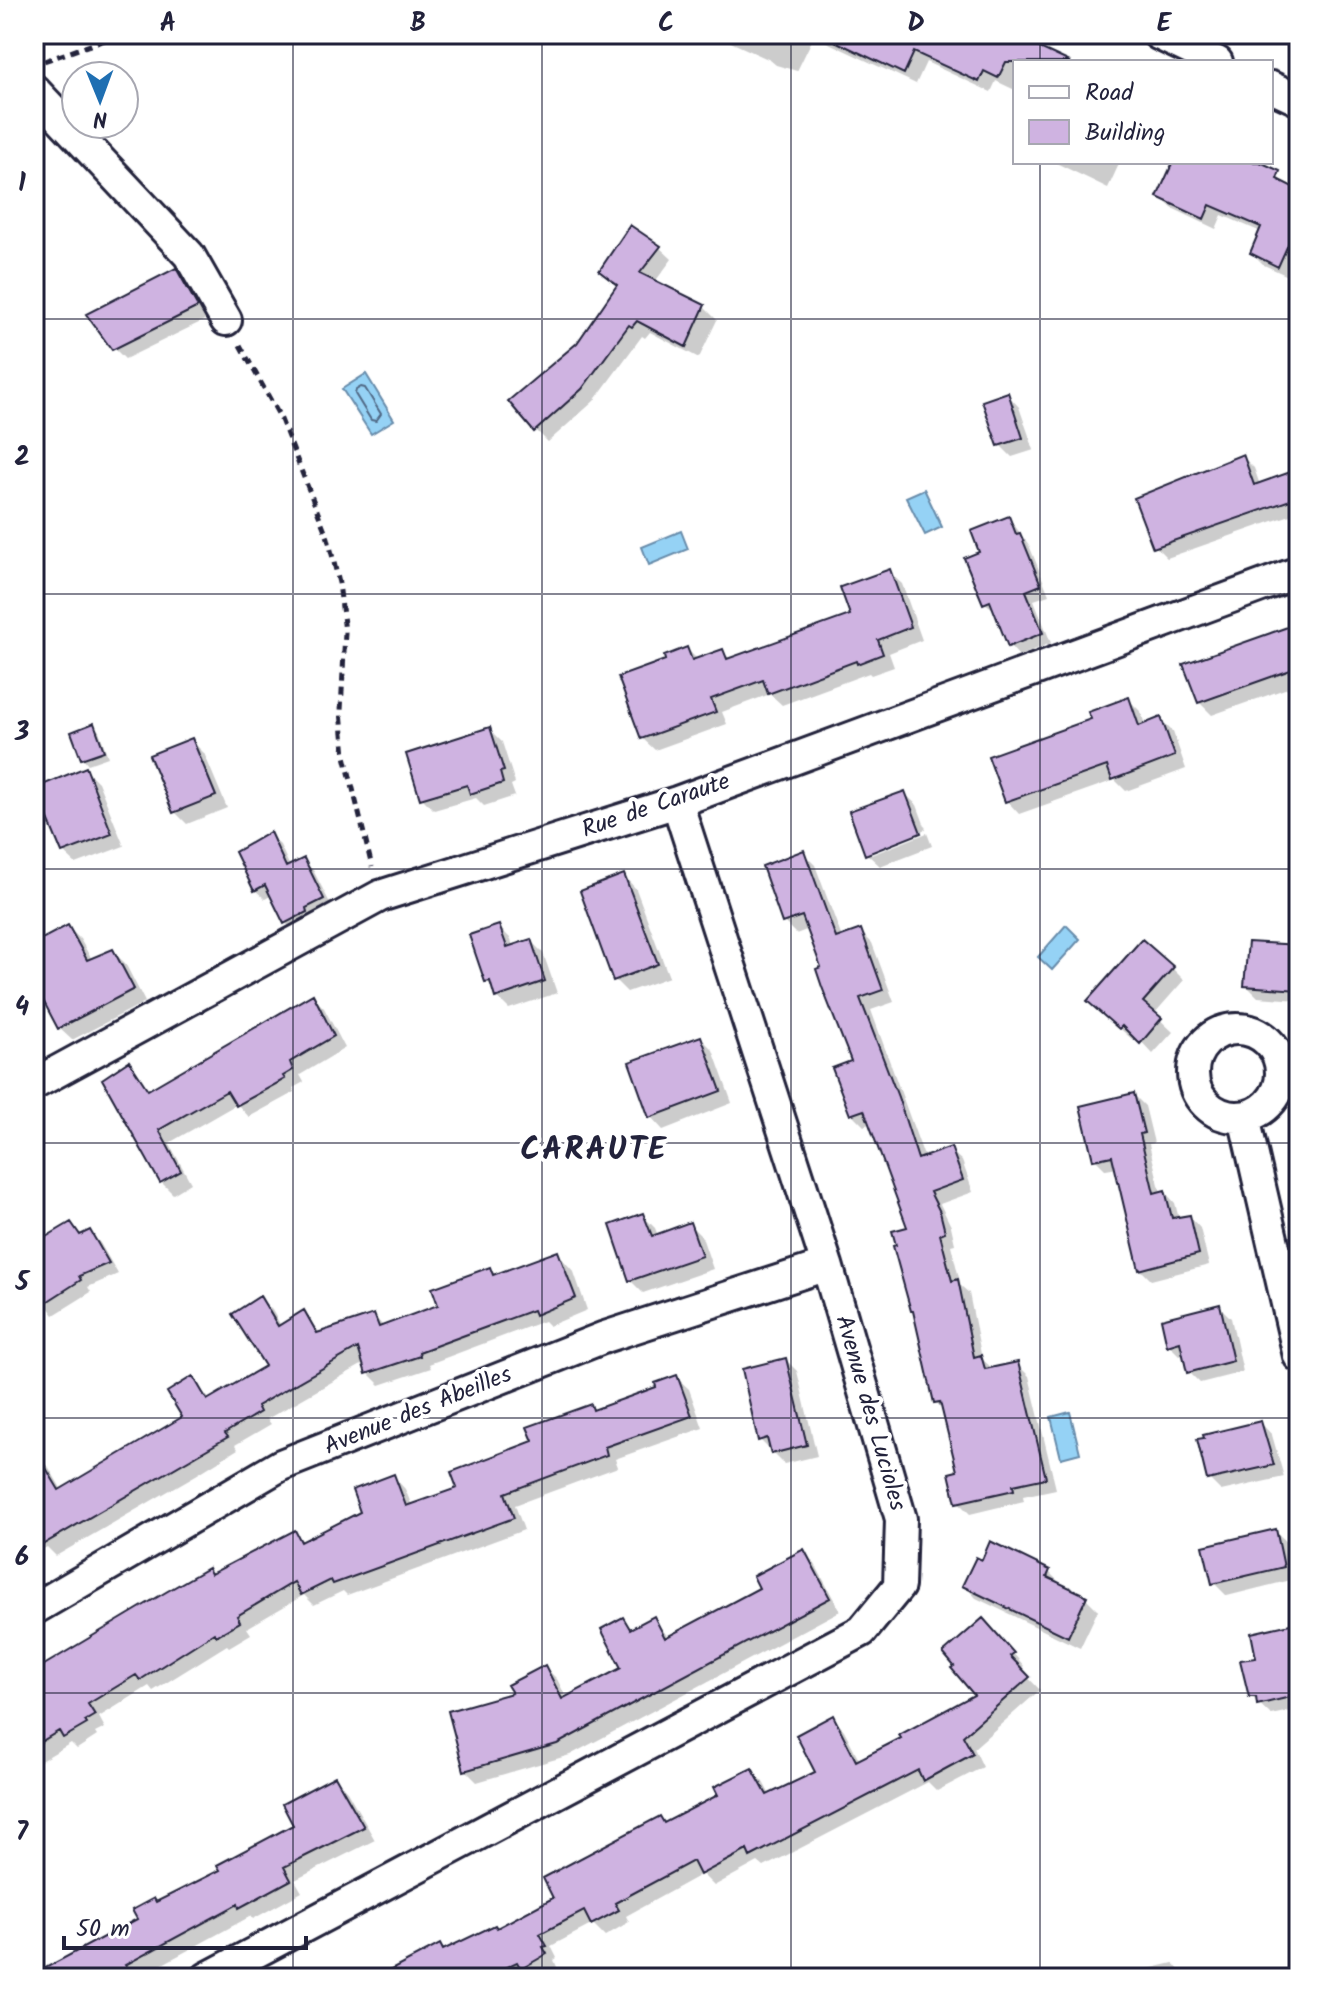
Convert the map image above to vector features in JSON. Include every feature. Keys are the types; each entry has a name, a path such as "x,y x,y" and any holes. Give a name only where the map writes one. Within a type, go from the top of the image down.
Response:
{"street":[{"path":"1158,34 1213,60"},
{"path":"1273,88 1299,100"},
{"path":"34,90 189,255 226,320"},
{"name":"Rue de Caraute","path":"34,1084 380,896 677,802 1299,572"},
{"name":"Avenue des Lucioles","path":"207,1978 862,1631 899,1586 901,1519 827,1265 677,802"},
{"path":"1238,1028 1259,1034 1290,1069 1264,1108 1244,1117 1223,1115 1205,1104 1194,1086 1192,1065 1201,1046 1217,1032 1238,1028"},
{"path":"1244,1117 1299,1356"},
{"name":"Avenue des Abeilles","path":"34,1609 281,1465 605,1337 827,1265"}],"path":[{"path":"34,65 122,34"},
{"path":"226,320 280,417 328,538 339,583 345,632 341,711 345,756 363,839 380,896"}],"water":[{"path":"366,374 394,420 371,434 342,389"},
{"path":"924,489 942,527 925,535 906,497"},
{"path":"681,531 688,549 649,565 642,547"},
{"path":"1066,925 1080,939 1052,970 1038,957"},
{"path":"1070,1412 1080,1453 1061,1458 1051,1417"}],"building":[{"path":"820,34 1010,34 1066,60 1013,60 1006,62 998,78 984,71 979,82 914,52 904,74"},
{"path":"1172,164 1264,164 1280,171 1277,179 1299,190 1299,244 1290,240 1278,267 1250,253 1261,227 1210,205 1204,219 1157,197"},
{"path":"630,225 661,246 640,273 705,305 686,347 637,321 632,327 629,325 582,389 534,432 508,401 577,343 617,285 599,271"},
{"path":"176,268 198,307 112,350 86,314"},
{"path":"1008,392 1023,438 998,446 982,401"},
{"path":"1243,454 1254,485 1299,469 1299,497 1153,548 1134,498"},
{"path":"1009,516 1016,534 1020,533 1041,585 1026,591 1043,633 1008,647 990,601 983,604 964,558 979,552 971,531"},
{"path":"890,569 911,627 878,640 883,654 768,694 763,680 711,699 716,712 641,739 618,677 665,660 664,656 687,647 692,660 723,649 727,659 850,615 840,587"},
{"path":"1299,623 1299,667 1198,703 1183,664"},
{"path":"1129,697 1139,726 1161,717 1175,756 1112,780 1107,766 1005,802 988,756 1091,719 1088,712"},
{"path":"94,723 104,751 81,759 71,732"},
{"path":"490,727 504,771 500,772 503,783 470,794 467,785 420,799 406,754"},
{"path":"192,738 216,796 173,813 149,755"},
{"path":"86,767 112,834 62,853 35,788"},
{"path":"905,791 921,833 865,855 849,811"},
{"path":"270,832 286,867 304,858 324,899 284,924 265,885 254,891 235,852"},
{"path":"804,850 836,938 861,929 883,990 860,998 918,1159 951,1147 963,1180 930,1192 945,1232 940,1234 952,1281 958,1279 974,1357 981,1355 985,1369 1018,1362 1046,1478 1013,1485 1014,1490 956,1503 949,1473 957,1471 940,1402 934,1403 913,1311 893,1246 896,1245 892,1231 907,1227 864,1110 850,1115 832,1068 851,1061 822,987 816,969 821,967 802,916 782,923 762,866"},
{"path":"624,874 658,964 613,981 580,891"},
{"path":"68,925 87,960 113,949 134,989 58,1029 34,983 34,943"},
{"path":"499,925 507,947 531,939 545,981 495,998 490,981 485,982 469,935"},
{"path":"1142,939 1174,967 1143,1002 1162,1018 1140,1044 1122,1026 1119,1029 1087,1001"},
{"path":"1248,942 1299,945 1299,990 1244,986"},
{"path":"313,994 334,1036 290,1062 293,1070 283,1076 285,1079 236,1106 227,1091 159,1130 181,1171 160,1183 102,1079 129,1061 148,1090"},
{"path":"701,1036 721,1091 649,1118 629,1062"},
{"path":"1134,1093 1154,1193 1165,1190 1172,1218 1190,1215 1199,1254 1139,1270 1112,1156 1093,1160 1080,1106"},
{"path":"643,1213 652,1236 690,1222 702,1256 629,1281 610,1225"},
{"path":"71,1222 80,1235 90,1230 109,1263 79,1276 81,1280 34,1310 34,1244"},
{"path":"558,1251 576,1298 535,1315 533,1310 419,1352 420,1356 366,1374 358,1348 257,1406 260,1412 225,1433 228,1437 42,1545 34,1528 34,1448 59,1490 182,1417 167,1392 193,1376 207,1400 265,1366 232,1314 260,1296 278,1326 304,1310 317,1333 374,1314 379,1327 438,1305 432,1288 490,1267 493,1275"},
{"path":"1220,1304 1233,1361 1187,1373 1180,1342 1167,1346 1161,1319"},
{"path":"786,1358 807,1445 771,1454 767,1438 758,1441 742,1369"},
{"path":"677,1375 692,1416 605,1447 607,1455 505,1493 514,1518 333,1584 331,1580 301,1595 294,1582 237,1616 240,1622 216,1636 214,1633 140,1680 136,1675 88,1704 95,1715 85,1721 87,1724 63,1738 59,1731 34,1746 34,1671 166,1592 208,1568 211,1574 295,1530 301,1542 360,1512 352,1490 394,1474 406,1506 457,1488 451,1472 533,1441 527,1427 591,1404 593,1410 656,1387 655,1383"},
{"path":"1261,1421 1274,1465 1207,1480 1197,1439"},
{"path":"1276,1529 1284,1567 1212,1584 1203,1546"},
{"path":"990,1541 1050,1570 1047,1577 1087,1596 1068,1637 962,1586 976,1557 982,1560"},
{"path":"804,1549 830,1598 557,1744 464,1771 448,1711 512,1693 507,1685 545,1665 562,1699 621,1668 601,1629 623,1617 630,1629 654,1616 665,1638 759,1588 753,1576"},
{"path":"983,1618 1014,1653 1010,1656 1030,1677 963,1736 973,1754 923,1781 918,1770 750,1857 747,1850 700,1875 693,1861 615,1903 619,1910 591,1925 584,1911 540,1934 547,1946 543,1947 547,1954 521,1969 517,1962 483,1978 376,1978 440,1944 443,1950 495,1925 497,1928 553,1898 543,1878 660,1816 664,1823 718,1795 714,1787 752,1768 767,1795 815,1772 796,1735 833,1715 856,1761 974,1695 951,1668 954,1666 943,1653"},
{"path":"1299,1622 1299,1695 1257,1705 1256,1697 1249,1697 1240,1660 1256,1658 1251,1633"},
{"path":"335,1776 364,1827 284,1867 291,1880 239,1908 238,1904 125,1965 127,1968 108,1978 34,1978 34,1974 137,1919 132,1910 154,1898 156,1902 220,1870 217,1865 293,1825 282,1804"}],"district":[{"name":"CARAUTE","path":"594,1150"}]}
